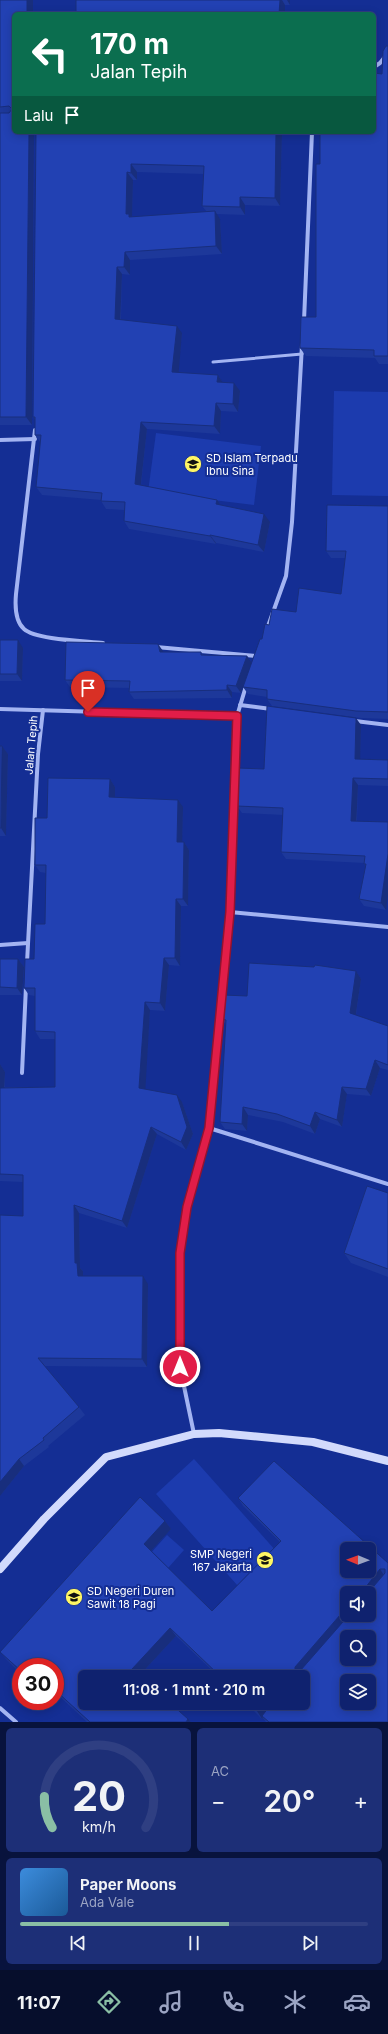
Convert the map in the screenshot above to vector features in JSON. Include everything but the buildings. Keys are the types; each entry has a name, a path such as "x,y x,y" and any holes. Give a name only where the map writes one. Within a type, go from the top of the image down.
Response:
{"street":[{"path":"376,66 388,53"},
{"path":"304,324 312,134"},
{"path":"265,634 286,576 292,522 303,339"},
{"path":"35,423 35,439 15,604 18,619 24,629 41,637 108,644"},
{"path":"0,440 35,439"},
{"path":"153,647 257,656"},
{"path":"254,663 260,649"},
{"path":"194,1434 180,1367 180,1253 187,1207 209,1128 230,912 237,716 247,684"},
{"path":"240,705 279,710"},
{"path":"0,709 43,710"},
{"name":"Jalan Tepih","path":"27,967 38,754 43,710 237,716"},
{"path":"349,720 388,726"},
{"path":"230,912 388,927"},
{"path":"0,945 28,943"},
{"path":"22,1073 26,983"},
{"path":"209,1128 388,1184"},
{"path":"0,1569 44,1519 106,1456 194,1434 219,1433 313,1442 388,1461"},
{"path":"0,1708 16,1722"}],"lane":[{"path":"213,362 284,354 302,354"}],"shaded area":[{"path":"334,391 388,392 388,496 332,495"},
{"path":"156,433 261,446 254,505 148,492"},
{"path":"194,1459 276,1551 238,1586 156,1494"},
{"path":"167,1535 184,1550 89,1657 72,1641"}],"place":[{"name":"SD Islam Terpadu Ibnu Sina","path":"193,464"},
{"name":"SMP Negeri 167 Jakarta","path":"265,1560"},
{"name":"SD Negeri Duren Sawit 18 Pagi","path":"74,1597"}],"route":[{"path":"88,712 237,716 230,912 209,1128 187,1207 180,1253 180,1367"}]}
